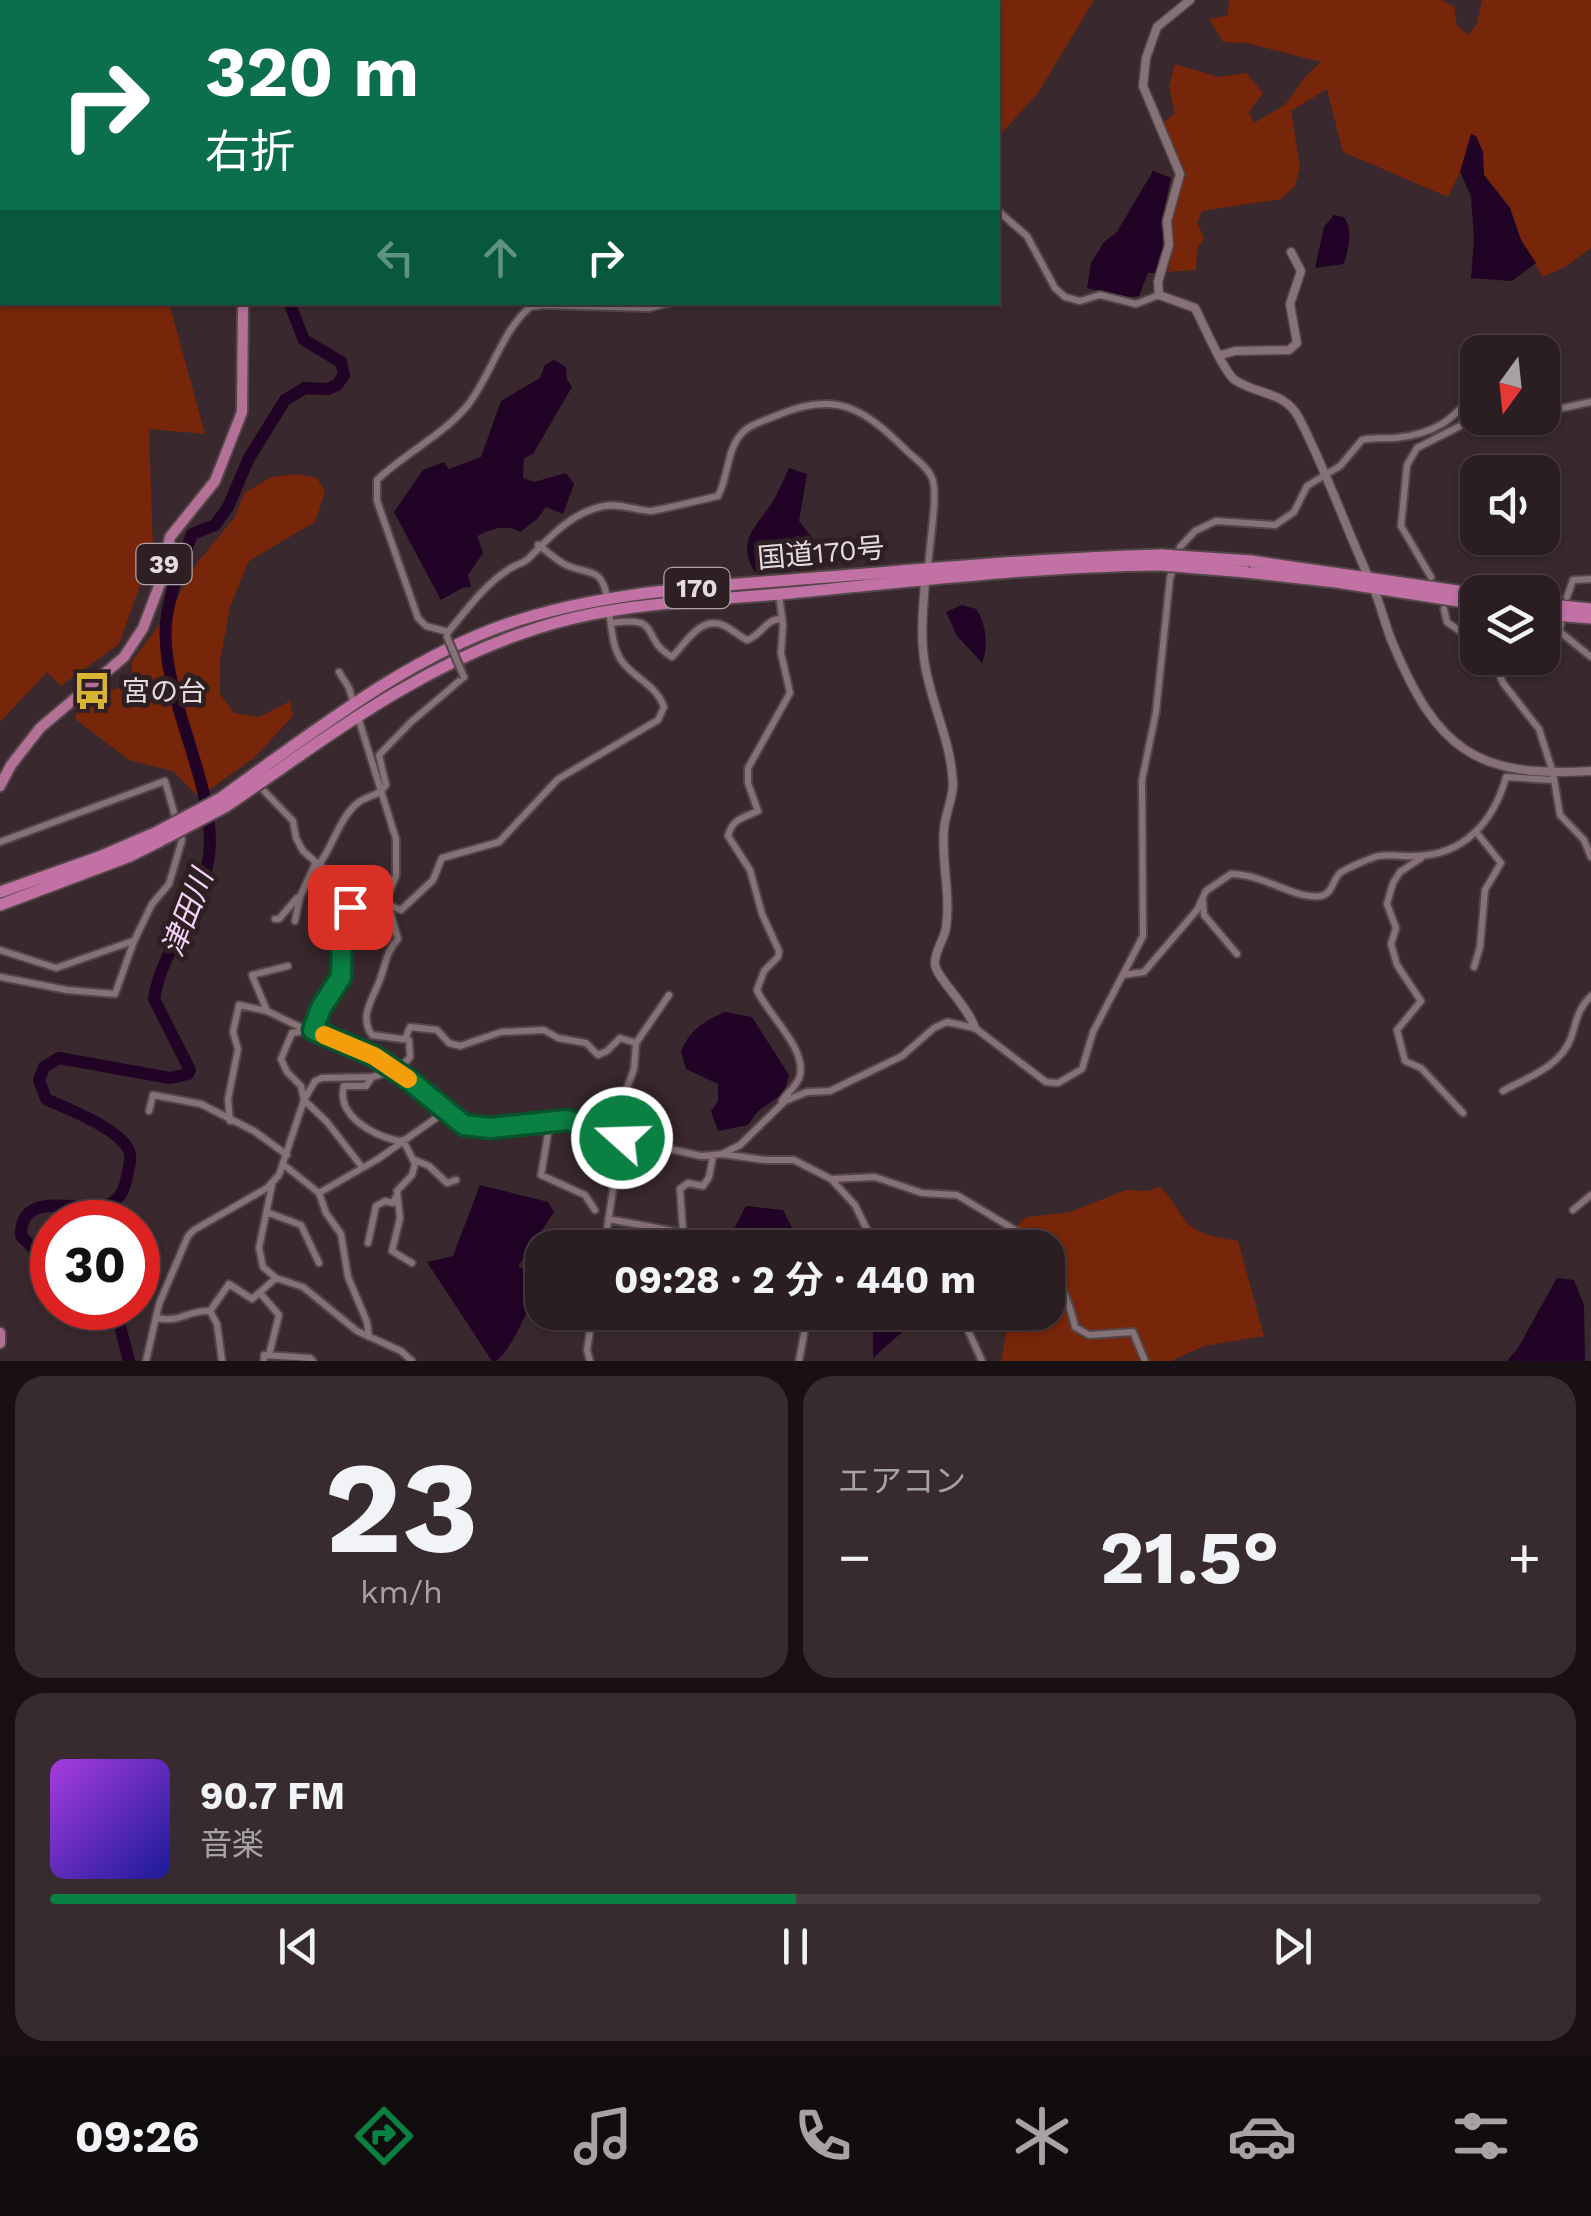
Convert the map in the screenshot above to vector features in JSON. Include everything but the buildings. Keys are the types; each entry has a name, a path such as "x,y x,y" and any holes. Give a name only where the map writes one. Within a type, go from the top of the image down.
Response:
{"highway":[{"name":"国道170号","path":"0,905 130,856 464,642 507,624 607,598 1162,560 1366,576 1460,591"},
{"name":"国道170号","path":"1249,566 1460,601"},
{"name":"国道170号","path":"355,709 466,654 532,630 927,575"},
{"path":"1560,606 1591,609"},
{"path":"1560,615 1591,618"},
{"name":"国道170号","path":"0,892 158,837"}],"main road":[{"name":"39","path":"0,786 40,728 124,658 143,628 161,580 170,536 215,481 242,412 244,305"},
{"path":"0,1333 0,1343"}],"street":[{"path":"1159,295 1158,282 1169,246 1166,221 1180,174 1143,86 1146,58 1157,27 1190,0"},
{"path":"1000,213 1028,236 1055,288 1065,297 1080,301 1100,295 1136,304 1159,295 1195,308 1226,371 1236,382 1267,391 1296,413 1426,713 1462,748 1483,760 1553,777"},
{"path":"1221,355 1235,351 1278,352 1289,350 1296,343 1290,304 1301,271 1291,252"},
{"path":"295,921 302,894 317,865 331,850 340,824 358,803 383,791 386,785 379,755 464,677 448,635 426,626 418,618 376,501 377,480 464,409 484,383 511,331 530,308 661,305"},
{"path":"448,635 480,594 584,512 621,505 650,511 688,500 705,502 718,496 734,445 744,431 804,404 829,402 855,409 877,421 922,463 934,480 925,663 944,726 953,787 944,827 948,872 946,932 934,960 939,976 965,1005 975,1028"},
{"path":"1560,409 1591,402"},
{"path":"230,1121 228,1099 238,1049 233,1032 240,1005 267,1010 356,1047 397,1071 473,1128 567,1120 622,1138 713,1156 740,1145 780,1106 806,1092 830,1091 902,1056 939,1024 958,1022 975,1028 1046,1082 1058,1083 1082,1068 1094,1032 1143,936 1142,780 1156,712 1170,578 1180,547 1195,530 1216,522 1276,525 1294,512 1306,486 1340,466 1362,440 1391,439 1433,429 1451,420 1460,410"},
{"path":"1431,577 1401,526 1408,465 1417,448 1460,426"},
{"path":"538,545 568,566 590,570 605,588 607,598"},
{"path":"1567,597 1573,580 1591,579"},
{"path":"779,594 780,653 790,693 748,768 748,784 758,811 740,817 728,836 750,870 762,914 780,950 778,958 764,971 757,990 785,1032 800,1066 798,1082 780,1106"},
{"path":"1444,608 1447,622 1460,631"},
{"path":"313,1030 321,1008 341,977 342,933 356,902 386,903 401,910 433,880 442,858 499,842 558,780 658,720 664,707 660,695 652,684 623,663 615,649 610,618 642,622 664,653 672,657 709,623 722,625 746,640 771,620 782,619"},
{"path":"1561,624 1559,631 1591,657"},
{"path":"160,1302 194,1230 272,1182 284,1165 304,1100 315,1081 397,1071 410,1057 412,1045 406,1038 372,1035 366,1026 366,1009 381,977 382,964 398,939 386,903 396,876 398,855 383,791 349,688 339,672"},
{"path":"1500,675 1538,729 1560,815 1584,840 1591,857"},
{"path":"1464,1112 1421,1068 1406,1060 1397,1030 1420,1006 1420,1001 1397,965 1391,944 1396,928 1386,904 1400,872 1426,855 1462,843 1477,833 1499,802 1506,776 1553,777 1591,771"},
{"path":"0,842 165,781 182,840 169,884 152,904 134,940 115,994 67,990 0,977"},
{"path":"264,791 293,820 296,838 339,885 352,906"},
{"path":"1474,967 1486,890 1501,863 1477,833"},
{"path":"1236,954 1204,915 1203,901 1206,891 1231,874 1280,884 1292,892 1322,896 1330,892 1342,871 1376,856 1426,855"},
{"path":"275,919 302,894"},
{"path":"1124,975 1144,972 1203,901"},
{"path":"0,950 56,968 134,940"},
{"path":"267,1010 252,976 288,966"},
{"path":"585,1124 606,1110 627,1088 634,1069 636,1044 669,995"},
{"path":"1503,1091 1556,1063 1571,1038 1576,1013 1591,996"},
{"path":"406,1038 410,1027 437,1030 449,1043 460,1046 501,1032 544,1030 558,1038 586,1043 598,1055 607,1052 620,1038 636,1044"},
{"path":"303,1028 287,1039 281,1059 301,1086 304,1100 362,1167"},
{"path":"372,1076 366,1086 344,1086 345,1109 372,1133 402,1140 414,1160 429,1166 447,1182 456,1180"},
{"path":"149,1110 152,1094 202,1104 254,1130 287,1155"},
{"path":"319,1193 378,1159 446,1111"},
{"path":"550,1122 542,1175 586,1195 595,1210"},
{"path":"606,1230 622,1138"},
{"path":"722,1154 794,1160 831,1179 855,1205 867,1230"},
{"path":"683,1230 680,1189 688,1184 706,1183 713,1156"},
{"path":"368,1244 376,1206 384,1201 393,1203 412,1175 414,1160"},
{"path":"284,1165 319,1193 326,1213 341,1234 348,1278 367,1322 369,1338"},
{"path":"831,1179 875,1177 922,1194 956,1195 1013,1230"},
{"path":"272,1182 269,1213 260,1238 263,1267 276,1278 304,1287 369,1338 401,1351 412,1361"},
{"path":"1573,1210 1591,1195"},
{"path":"396,1196 400,1218 392,1251 412,1263"},
{"path":"269,1213 301,1225 319,1262"},
{"path":"608,1219 671,1230"},
{"path":"210,1311 229,1284 252,1299 276,1278"},
{"path":"261,1294 279,1315 267,1358 313,1361"},
{"path":"1065,1295 1076,1327 1088,1335 1133,1332 1145,1361"},
{"path":"160,1319 173,1322 192,1312 210,1311"},
{"path":"210,1311 217,1324 222,1361"},
{"path":"147,1358 153,1330"},
{"path":"590,1330 587,1350 590,1361"},
{"path":"799,1361 805,1330"},
{"path":"967,1330 982,1361"}],"shaded area":[{"path":"1000,0 1094,0 1038,93 1000,135"},
{"path":"1229,0 1441,0 1454,6 1457,26 1468,35 1477,24 1482,0 1591,0 1591,248 1543,277 1521,240 1510,208 1484,175 1483,152 1471,135 1448,197 1343,152 1327,89 1291,111 1300,167 1295,186 1281,199 1202,211 1197,222 1204,238 1197,249 1196,270 1168,272 1174,241 1167,221 1180,174 1158,127 1175,113 1169,87 1175,64 1219,77 1246,73 1263,93 1249,112 1254,123 1285,105 1321,62 1246,43 1223,42 1209,19 1228,15"},
{"path":"1471,134 1476,136 1483,152 1484,175 1510,208 1521,240 1536,263 1512,281 1471,278 1471,196 1460,172"},
{"path":"1153,171 1171,178 1161,224 1166,245 1155,273 1148,273 1139,296 1087,288 1091,263 1104,242 1117,232"},
{"path":"1334,215 1344,217 1349,228 1344,264 1315,268 1324,227"},
{"path":"0,305 170,305 205,434 149,429 153,549 119,644 61,686 47,672 0,722"},
{"path":"554,360 566,367 572,387 533,454 524,458 523,478 534,482 566,473 574,484 563,514 546,507 520,532 504,527 477,536 483,553 468,575 471,587 441,600 394,512 423,470 444,462 449,469 481,457 501,401 540,378 545,365"},
{"path":"789,468 807,474 799,521 826,556 817,567 755,572 747,544"},
{"path":"295,474 317,478 325,492 315,522 249,561 230,607 220,661 220,694 234,713 259,717 290,701 293,716 254,758 199,797 173,771 129,760 75,719 79,704 131,682 132,661 169,612 197,563 235,517 244,493 272,477"},
{"path":"962,605 976,609 982,621 986,642 982,663 957,636 946,612"},
{"path":"725,1012 752,1017 789,1075 784,1093 758,1111 748,1125 718,1131 711,1111 718,1101 718,1084 686,1069 681,1051 699,1027"},
{"path":"480,1185 548,1202 554,1212 542,1230 525,1230 525,1256 518,1266 525,1270 525,1316 496,1361 492,1361 427,1262 453,1256"},
{"path":"1160,1187 1196,1229 1238,1241 1264,1336 1204,1346 1171,1361 1001,1361 1007,1330 1065,1330 1065,1230 1017,1230 1018,1224 1027,1217 1070,1212 1126,1190"},
{"path":"746,1206 783,1210 793,1230 733,1230"},
{"path":"1557,1278 1574,1280 1584,1305 1585,1361 1507,1361 1518,1348"},
{"path":"873,1330 904,1330 873,1358"}],"waterway":[{"name":"津田川","path":"115,1200 127,1177 130,1154 126,1145 107,1129 46,1099 39,1080 44,1067 59,1058 170,1078 190,1070 154,999 165,962 199,893 209,856 205,800 171,681 166,623 192,534 215,525 228,507 249,458 285,400 305,388 328,389 344,375 341,362 304,340 290,305"},
{"name":"津田川","path":"30,1212 23,1221 21,1236 30,1245"},
{"name":"津田川","path":"121,1330 129,1361"}],"slow traffic":[{"path":"324,1035 374,1056 408,1079"}],"place":[{"name":"宮の台","path":"92,691"}],"route":[{"path":"350,907 342,933 341,977 321,1008 313,1030 374,1056 464,1125 490,1128 567,1120 622,1138"}]}
